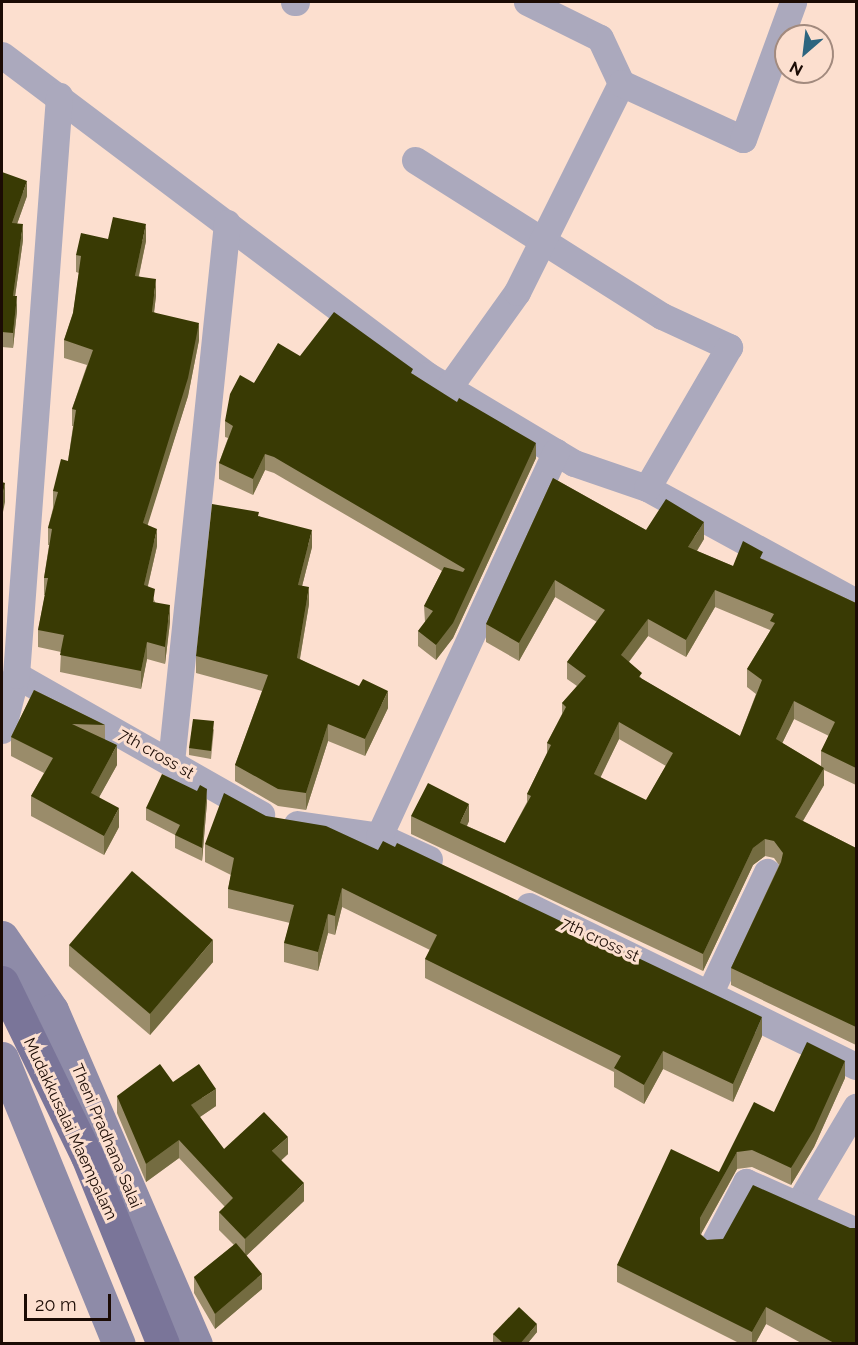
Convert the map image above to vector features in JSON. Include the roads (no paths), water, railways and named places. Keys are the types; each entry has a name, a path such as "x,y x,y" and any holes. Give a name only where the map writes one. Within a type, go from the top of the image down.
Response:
{"main road":[{"name":"Theni Pradhana Salai","path":"2,937 52,1010 195,1344"},
{"name":"Mudakkusalai Maempalam","path":"2,982 87,1156 162,1344"},
{"path":"2,1058 119,1344"}],"street":[{"path":"527,2 600,38 621,83 744,140 793,2"},
{"path":"2,55 449,387 574,463 647,488 856,602"},
{"path":"449,387 517,292 621,83"},
{"path":"2,730 16,675 59,96"},
{"path":"415,160 543,238 662,316 729,347 647,488"},
{"path":"171,762 227,223"},
{"path":"379,836 556,452"},
{"name":"7th cross st","path":"16,675 273,820 379,836 454,871"},
{"path":"710,992 767,872"},
{"name":"7th cross st","path":"507,896 710,992 856,1066"},
{"path":"799,1203 856,1107"},
{"path":"714,1243 746,1182 799,1203 856,1231"}]}
